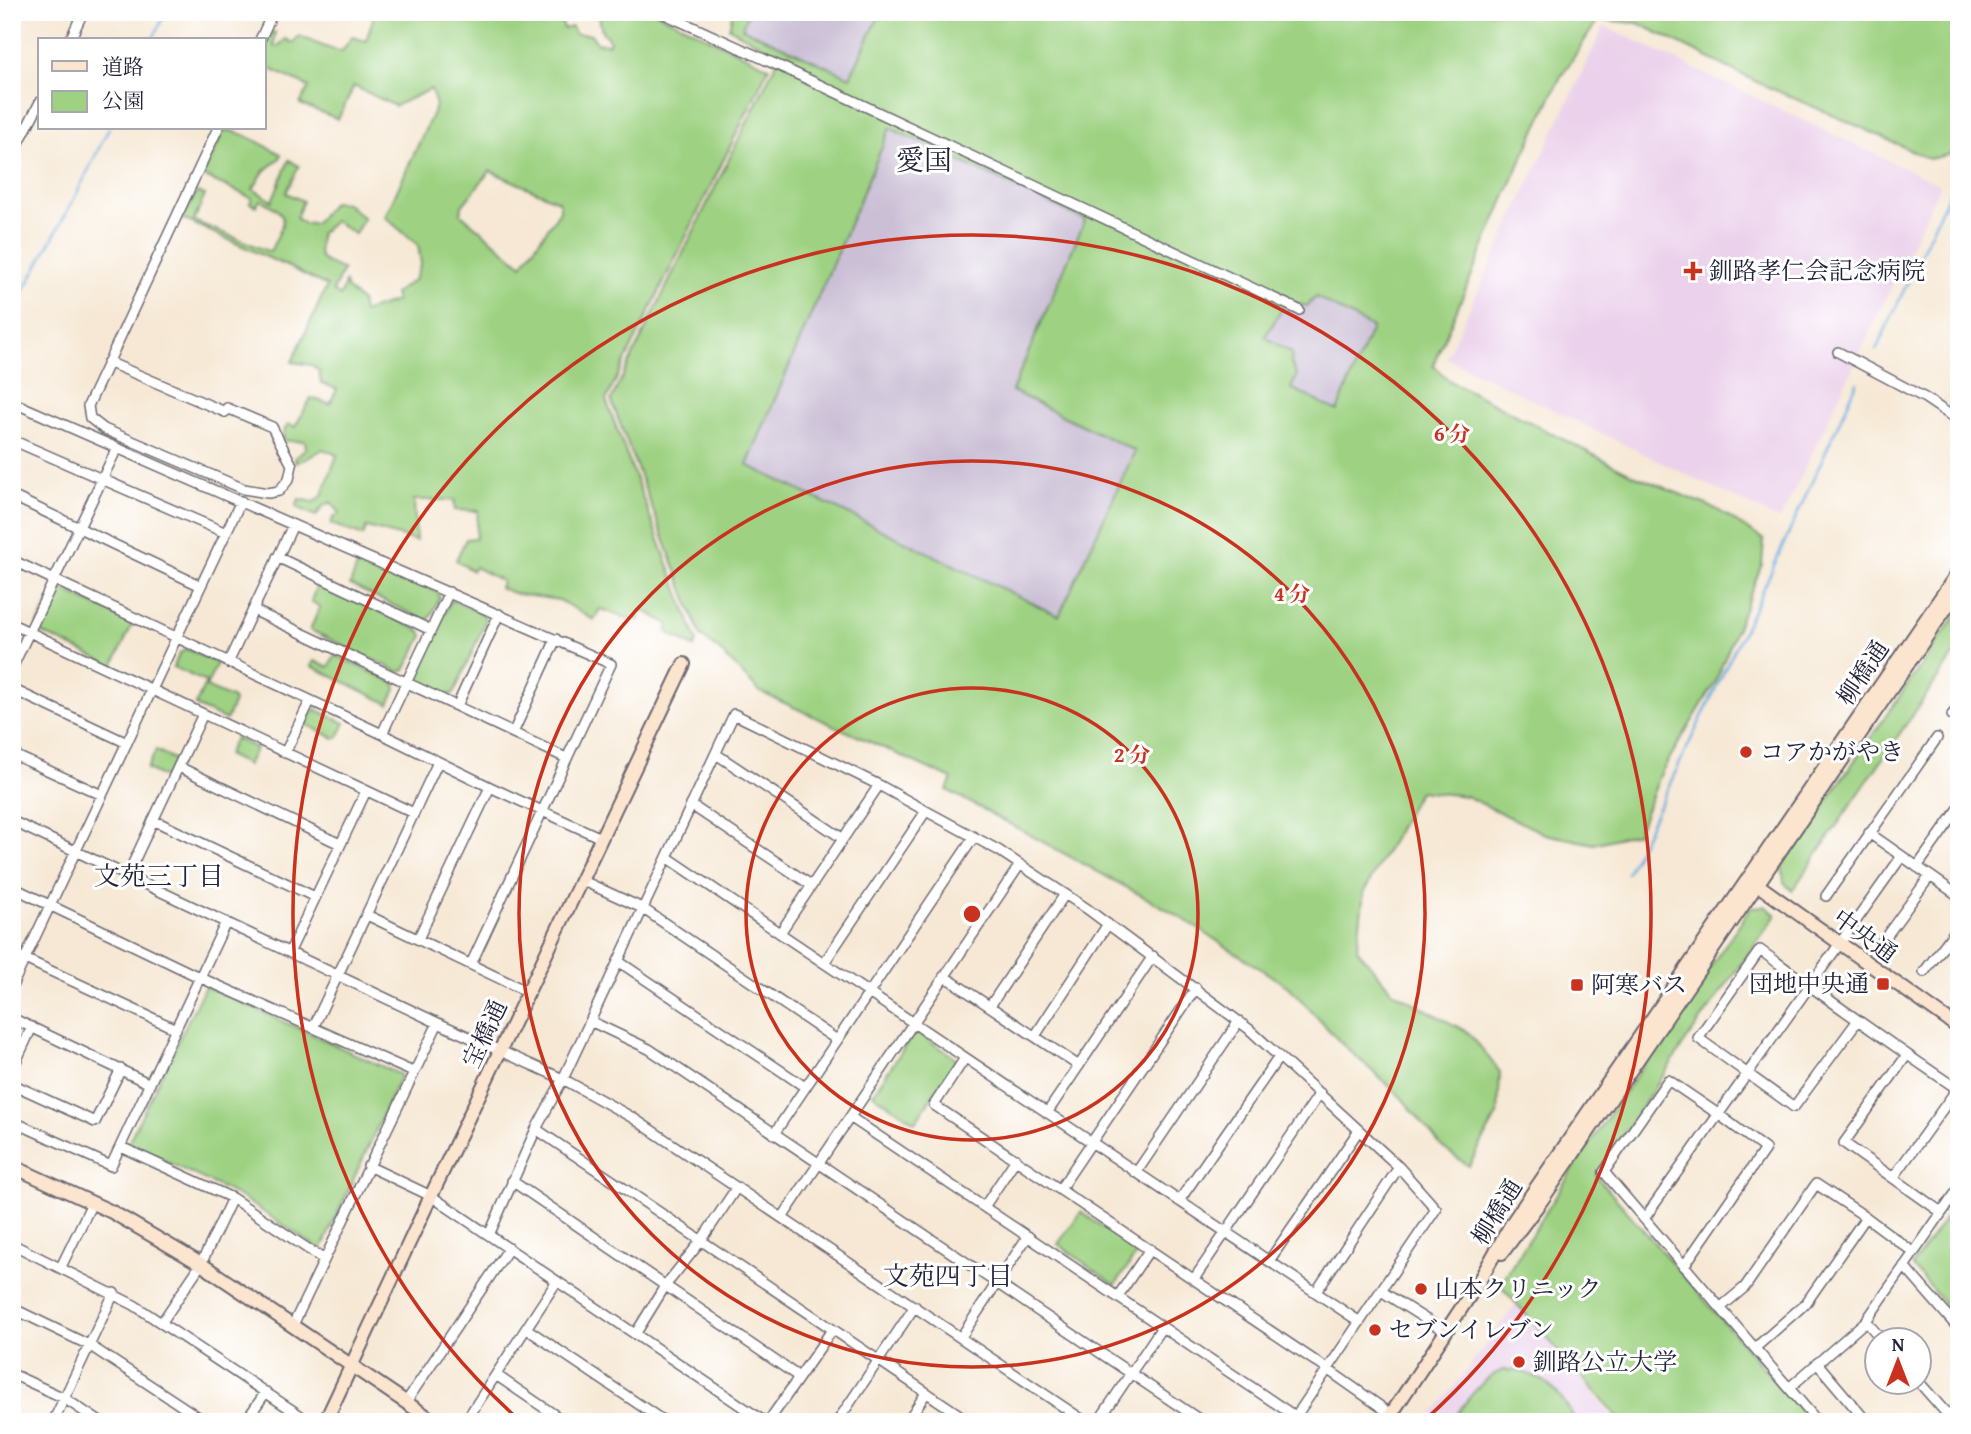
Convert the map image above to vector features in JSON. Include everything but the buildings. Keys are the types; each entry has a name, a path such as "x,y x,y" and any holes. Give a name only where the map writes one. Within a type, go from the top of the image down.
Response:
{"street":[{"path":"71,38 83,12"},
{"path":"261,38 273,12"},
{"path":"660,12 1299,310"},
{"path":"12,156 38,106"},
{"path":"108,362 225,412 227,408 272,428 292,465 289,479 279,491 268,494 244,489 104,429 90,418 88,406 108,362 217,130"},
{"path":"1838,352 1925,398 1959,421"},
{"path":"12,402 611,664 471,964"},
{"path":"12,440 226,533"},
{"path":"12,668 117,448"},
{"path":"12,496 201,586"},
{"path":"12,985 241,501"},
{"path":"228,663 293,525"},
{"path":"277,557 431,630"},
{"path":"12,560 601,838"},
{"name":"柳橋通","path":"1753,881 1959,571"},
{"name":"柳橋通","path":"1388,1418 1478,1283 1513,1223 1959,589"},
{"path":"382,734 449,593"},
{"path":"253,610 566,758"},
{"path":"457,706 499,614"},
{"path":"12,624 414,813"},
{"path":"513,733 556,639"},
{"name":"宝橋通","path":"326,1422 684,664"},
{"path":"12,689 127,743"},
{"path":"285,753 310,701"},
{"path":"1952,715 1959,706"},
{"path":"128,874 203,714"},
{"path":"489,1235 536,1129 563,1079 734,714 879,785 974,837 1108,924 1239,1021 1399,1167 1436,1209 1294,1419 1163,1326 850,1117"},
{"path":"1826,896 1937,738"},
{"path":"12,754 102,795"},
{"path":"716,754 842,838"},
{"path":"313,1028 438,762"},
{"path":"179,767 340,844"},
{"path":"780,933 879,785"},
{"path":"418,939 489,787"},
{"path":"290,951 366,791"},
{"path":"691,805 811,886"},
{"path":"1917,867 1959,808"},
{"path":"824,963 926,811"},
{"path":"153,820 315,897"},
{"path":"12,821 438,1023 563,1079 633,1118 1086,1422"},
{"path":"1869,833 1959,896"},
{"path":"774,1134 974,837"},
{"path":"1644,1219 1902,856"},
{"path":"667,857 1360,1322"},
{"path":"782,1218 1019,866"},
{"path":"1882,942 1930,876"},
{"path":"581,880 642,908 837,1040"},
{"name":"中央通","path":"1753,881 1839,943 1957,1022"},
{"path":"12,887 201,978 413,1072"},
{"path":"990,1006 1065,894"},
{"path":"366,915 528,992"},
{"path":"12,1121 111,1166 226,922"},
{"path":"1035,1036 1108,924"},
{"path":"1924,972 1959,926"},
{"path":"1858,1020 1794,1107 1698,1038 1760,950 1958,1090 1893,1178"},
{"path":"12,953 176,1029"},
{"path":"1047,1113 1153,956"},
{"path":"618,961 805,1087"},
{"path":"944,976 1079,1066"},
{"path":"1060,1189 1196,988"},
{"path":"12,1018 150,1084"},
{"path":"590,1021 649,1049 1203,1422"},
{"path":"1136,1173 1239,1021"},
{"path":"293,1325 438,1023"},
{"path":"12,1070 32,1027"},
{"path":"1907,1055 1844,1143 1941,1212"},
{"path":"1179,1201 1279,1057"},
{"path":"965,1058 934,1105 1327,1369 1388,1418"},
{"path":"12,1084 95,1122 121,1069"},
{"path":"1684,1266 1765,1149 1668,1080 1604,1172 1684,1266 1818,1422"},
{"path":"1194,1279 1320,1093"},
{"path":"536,1129 970,1422"},
{"path":"1269,1261 1359,1130"},
{"path":"121,1147 232,1198 323,1259"},
{"path":"984,1207 1016,1159"},
{"path":"12,1166 112,1212 201,1264 435,1422"},
{"path":"368,1166 431,1196 767,1422 832,1330"},
{"path":"1316,1292 1399,1167"},
{"path":"512,1181 799,1377"},
{"path":"1720,1308 1745,1287 1816,1184 1913,1252"},
{"path":"636,1334 665,1286 701,1241 737,1187"},
{"path":"1789,1388 1866,1321 1959,1188"},
{"path":"162,1322 201,1264 232,1198"},
{"path":"61,1267 92,1203"},
{"path":"1755,1348 1806,1303 1866,1217"},
{"path":"961,1337 1028,1236"},
{"path":"12,1244 114,1293 162,1322 310,1422"},
{"path":"406,1402 509,1248"},
{"path":"1118,1296 1150,1249"},
{"path":"1904,1266 1959,1329"},
{"path":"464,1422 557,1281"},
{"path":"1381,1290 1446,1332"},
{"path":"53,1422 114,1293"},
{"path":"838,1422 915,1306"},
{"path":"12,1308 89,1345 206,1422"},
{"path":"1866,1321 1870,1326"},
{"path":"1098,1422 1163,1326"},
{"path":"527,1329 665,1422"},
{"path":"1817,1363 1867,1422"},
{"path":"12,1374 64,1398 100,1422"},
{"path":"496,1375 565,1422"},
{"path":"245,1422 265,1392"},
{"path":"907,1422 926,1393"},
{"path":"1932,1396 1954,1422"}],"shaded area":[{"path":"748,12 881,12 851,77 741,27"},
{"name":"釧路孝仁会記念病院","path":"1604,26 1940,185 1780,520 1446,358"},
{"path":"890,128 1085,220 1012,391 1135,451 1059,616 747,465"},
{"path":"1316,297 1373,328 1337,411 1291,388 1296,376 1291,363 1265,337 1287,301"},
{"name":"釧路公立大学","path":"1517,1303 1617,1422 1427,1422"}],"green space":[{"path":"375,12 437,12 445,20 454,12 558,12 564,29 572,27 575,34 591,34 597,43 609,44 610,41 602,31 598,12 655,12 769,67 606,400 697,641 694,647 667,632 669,624 643,610 638,620 600,609 594,620 559,600 516,594 500,588 502,581 475,567 472,571 456,560 466,539 476,538 478,511 455,510 454,500 414,500 416,541 367,527 363,536 331,524 333,518 340,513 331,502 322,507 316,516 296,507 299,499 314,502 322,496 337,455 323,449 295,462 295,458 306,448 305,441 284,440 283,433 288,424 295,427 311,398 330,404 337,389 321,383 319,371 312,365 292,362 327,286 183,219 197,192 205,195 194,221 270,252 283,221 278,211 260,200 256,206 250,203 252,198 203,176 224,130 239,133 281,154 280,158 264,171 253,189 272,201 289,160 299,166 286,193 303,201 296,218 305,224 315,223 333,202 346,203 364,218 355,234 334,221 320,234 319,255 343,270 333,291 340,296 345,283 347,289 361,301 363,312 396,301 394,294 415,279 421,263 418,245 385,217 436,106 431,89 395,106 354,86 338,119 300,104 309,87 266,67 266,43 271,32 275,32 274,46 286,39 293,43 299,36 338,51 342,51 352,37 366,41","holes":["490,171 558,201 560,211 522,265 461,214 462,206"]},
{"path":"733,12 748,12 742,28 850,77 881,12 1959,12 1959,148 1957,153 1929,159 1759,83 1638,23 1598,20 1560,78 1519,165 1433,365 1448,380 1631,474 1716,509 1764,540 1762,564 1715,683 1662,771 1637,833 1594,844 1545,834 1466,796 1419,791 1364,892 1357,949 1392,991 1469,1033 1500,1072 1498,1113 1469,1166 1443,1148 1401,1097 1340,1042 1290,988 1174,913 947,790 952,779 760,692 717,648 701,636 611,400 780,55 729,28","holes":["890,128 1085,220 1012,391 1135,451 1059,616 747,465","1316,297 1372,328 1337,411 1291,388 1297,376 1291,363 1292,353 1265,337 1287,301 1307,306"]},
{"path":"360,558 437,592 440,598 429,619 424,620 350,585"},
{"path":"318,582 421,631 423,636 405,670 399,672 310,630 320,607 311,601"},
{"path":"61,589 133,623 113,666 40,632 37,626 55,590"},
{"path":"451,600 483,614 485,623 454,693 447,696 416,682 414,677"},
{"path":"1959,611 1959,647 1792,891 1784,882 1782,865"},
{"path":"187,649 217,663 206,687 233,699 226,720 195,706 206,682 173,667 180,653"},
{"path":"335,655 395,683 396,689 389,704 311,666 314,661 329,667"},
{"path":"315,709 345,723 338,737 334,738 305,724"},
{"path":"235,738 256,748 247,765 227,755"},
{"path":"156,750 175,760 165,778 147,769"},
{"path":"1765,906 1776,915 1684,1044 1596,1176 1811,1422 1622,1422 1500,1285 1580,1158 1751,907"},
{"path":"205,986 401,1075 321,1250 239,1196 128,1143"},
{"path":"915,1031 957,1059 915,1122 873,1094"},
{"path":"1081,1212 1138,1252 1115,1285 1058,1244"},
{"path":"1945,1218 1959,1229 1959,1321 1912,1266"},
{"path":"1503,1370 1527,1374 1547,1384 1563,1400 1575,1422 1451,1422 1480,1386"}],"waterway":[{"path":"153,38 166,12"},
{"path":"12,313 108,130"},
{"path":"1876,350 1959,172"},
{"path":"1627,873 1761,594 1857,383"}],"place":[{"name":"釧路孝仁会記念病院","path":"1693,271"},
{"name":"コアかがやき","path":"1746,752"},
{"name":"団地中央通","path":"1883,984"},
{"name":"阿寒バス","path":"1577,985"},
{"name":"山本クリニック","path":"1421,1289"},
{"name":"セブンイレブン","path":"1375,1330"},
{"name":"釧路公立大学","path":"1519,1362"}],"district":[{"name":"愛国","path":"924,160"},
{"name":"文苑三丁目","path":"159,876"},
{"name":"文苑四丁目","path":"948,1276"}]}
